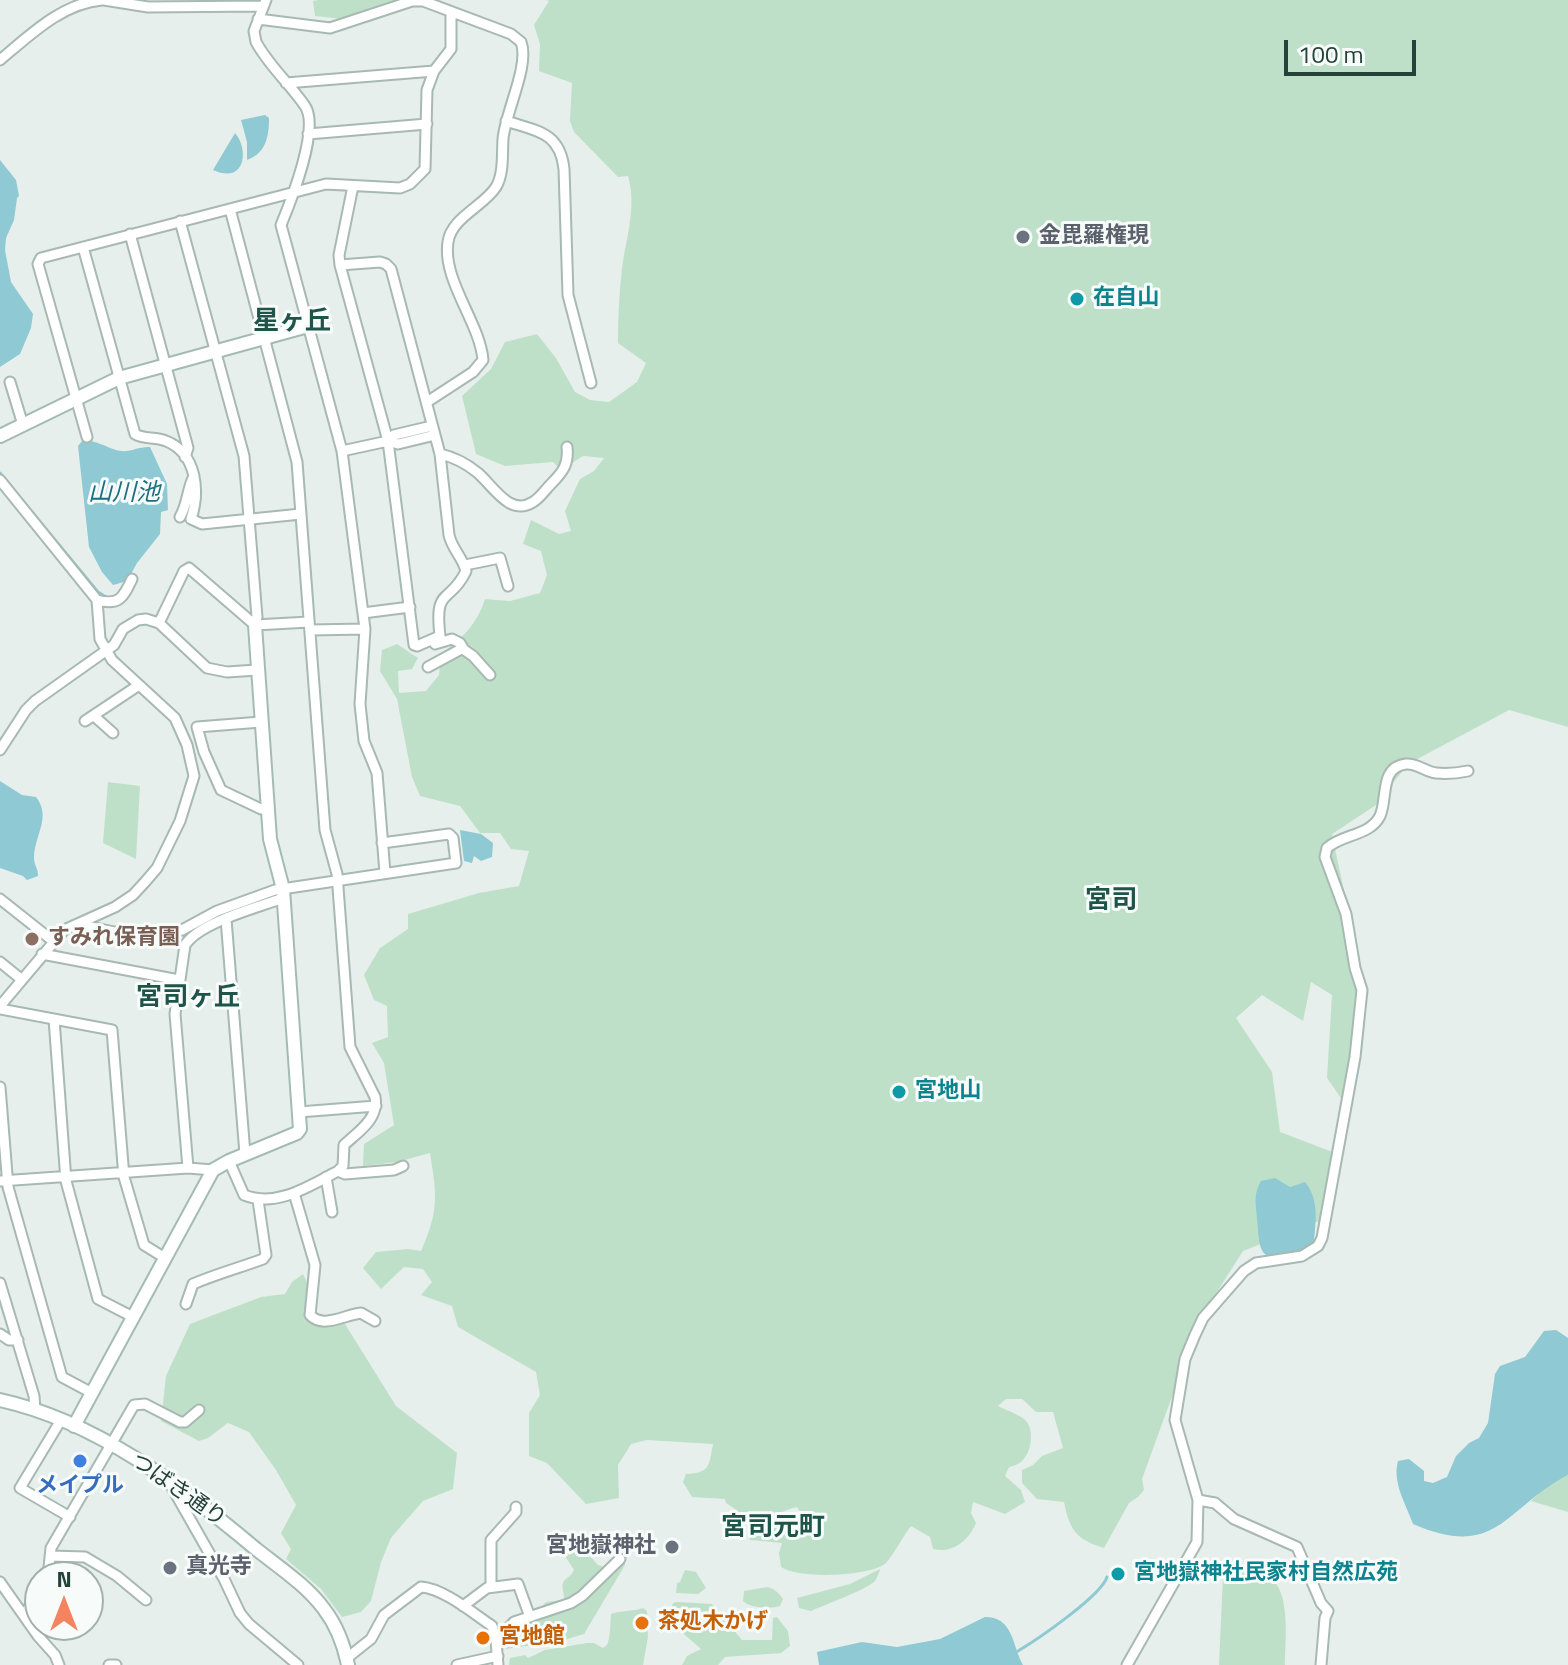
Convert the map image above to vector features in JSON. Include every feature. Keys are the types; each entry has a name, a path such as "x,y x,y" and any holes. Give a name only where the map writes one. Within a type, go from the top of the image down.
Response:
{"street":[{"path":"0,60 60,14 90,1 148,7 264,3 254,31 256,42 308,109 308,134 295,191 281,225 342,451 365,629 360,704 364,741 377,773 385,873"},
{"path":"258,19 330,28 412,1 423,1 511,34 521,42 523,58 506,121 499,181 491,194 454,227 448,239 447,250 454,280 483,360 473,372 427,402"},
{"path":"87,437 38,264 41,258 326,184 400,188 425,169 427,90 434,71 451,49 451,12"},
{"path":"286,83 434,71"},
{"path":"506,121 551,137 563,157 568,295 591,383"},
{"path":"308,134 427,124"},
{"path":"353,186 339,255 340,265 388,441 414,645 419,652 452,639 463,645 463,649 490,675"},
{"path":"229,1161 244,1195 269,1201 294,1193 343,1166 344,1145 375,1115 376,1106 375,1097 350,1047 338,881 325,830 295,450 230,209"},
{"path":"74,1426 213,1170 300,1129 283,894 270,839 244,456 180,221"},
{"path":"130,234 188,448 185,457"},
{"path":"83,247 135,434 139,438 168,441 185,457 194,476 197,494 191,519 202,524 301,514"},
{"path":"340,265 380,262 391,269 440,454 449,535 452,547 465,565 464,576 440,601 437,611 440,636 417,646"},
{"path":"0,436 119,378 308,326"},
{"path":"10,381 23,425"},
{"path":"342,451 388,441 398,444 434,431"},
{"path":"440,454 471,468 504,500 520,506 534,502 565,468 567,447"},
{"path":"180,517 187,504 189,485 194,476"},
{"path":"0,480 97,600 100,639 106,650 118,666 175,718 192,763 194,776 191,788 180,821 157,868 133,895 115,907 64,930 0,1007 112,1030 124,1171 144,1245 165,1258"},
{"path":"465,565 500,558 508,586"},
{"path":"159,623 184,571 189,568 255,625 365,629"},
{"path":"97,600 115,603 121,600 132,579"},
{"path":"363,613 410,607"},
{"path":"0,750 35,701 114,645 130,623 146,619 159,623 207,668 217,671 257,670"},
{"path":"428,667 463,649"},
{"path":"113,733 89,718 139,685"},
{"path":"261,722 197,727 221,790 261,809 268,809"},
{"path":"1127,1665 1197,1542 1198,1500 1175,1420 1185,1359 1195,1335 1203,1318 1244,1271 1256,1263 1302,1256 1318,1246 1322,1238 1355,1057 1362,990 1346,914 1325,857 1327,848 1377,821 1388,776 1400,766 1414,765 1436,773 1468,771"},
{"path":"77,924 114,932 182,930 217,911 283,894 338,881 456,863 453,838 449,834 382,843"},
{"path":"188,1168 175,1014 185,945 189,939 226,919 283,894"},
{"path":"0,899 53,941"},
{"path":"226,919 245,1154"},
{"path":"42,954 179,980"},
{"path":"0,962 21,979"},
{"path":"54,1019 65,1176 98,1299 133,1317"},
{"path":"0,1087 4,1181 62,1377 92,1393"},
{"path":"299,1112 376,1106"},
{"path":"338,1171 345,1174 394,1170 403,1166"},
{"path":"4,1181 124,1171 213,1170"},
{"path":"326,1177 332,1212"},
{"path":"294,1193 315,1265 310,1315 318,1322 325,1322 361,1313 375,1321"},
{"path":"186,1304 193,1284 263,1259 266,1255 258,1200"},
{"path":"0,1283 34,1396 35,1410"},
{"path":"0,1334 9,1340 18,1340"},
{"name":"つばき通り","path":"1,1404 35,1410 61,1420 166,1477 313,1596 335,1626 348,1662"},
{"path":"50,1561 51,1548 134,1405 145,1404 180,1422 185,1422 199,1410"},
{"path":"61,1420 20,1488 70,1517"},
{"path":"166,1477 240,1613 298,1665"},
{"path":"1198,1500 1215,1503 1234,1519 1297,1547 1321,1603 1328,1611 1321,1665"},
{"path":"491,1587 491,1540 516,1512 516,1507"},
{"path":"50,1556 85,1557 117,1576 146,1600"},
{"path":"496,1641 514,1622 571,1603 620,1559"},
{"path":"0,1582 24,1614"},
{"path":"463,1606 491,1587 518,1584 530,1617"},
{"path":"348,1662 371,1639 384,1615 421,1587 428,1587 492,1626 498,1661 457,1665"},
{"path":"42,1641 59,1665"},
{"path":"109,1665 116,1665"}],"green space":[{"path":"397,0 342,19 315,16 313,1"},
{"path":"546,0 1568,0 1568,727 1509,710 1408,764 1376,805 1332,834 1345,896 1361,1021 1345,1104 1327,1078 1332,995 1311,982 1303,1021 1262,995 1236,1018 1272,1072 1280,1132 1335,1153 1322,1220 1243,1251 1201,1317 1142,1479 1144,1490 1129,1503 1104,1548 1076,1532 1064,1502 1037,1499 1022,1483 1022,1470 1042,1456 1063,1448 1053,1412 1036,1412 1022,1399 1006,1399 998,1406 1017,1414 1029,1425 1031,1442 1027,1454 1021,1462 1009,1467 1005,1476 1021,1490 1025,1502 1005,1514 973,1502 971,1513 976,1523 973,1529 965,1540 947,1549 933,1549 930,1537 911,1526 886,1563 878,1568 850,1574 817,1575 781,1567 779,1553 782,1543 750,1540 749,1535 767,1527 799,1524 804,1518 797,1507 763,1520 749,1520 741,1518 725,1499 692,1497 683,1482 686,1474 700,1472 707,1467 713,1444 647,1440 631,1444 618,1465 619,1498 586,1504 547,1463 529,1456 529,1413 540,1395 536,1372 458,1327 452,1306 421,1295 432,1282 423,1269 404,1267 381,1289 363,1268 376,1252 421,1251 434,1214 435,1193 430,1153 397,1162 363,1166 364,1144 394,1125 384,1063 372,1043 388,1037 387,1006 374,1000 364,975 380,948 408,929 408,914 479,893 519,886 529,851 511,849 500,833 480,833 460,806 420,796 412,777 397,699 380,671 382,650 397,644 418,658 412,669 398,671 399,693 426,691 439,675 441,654 468,630 485,599 510,601 540,593 547,575 541,551 523,544 531,520 559,534 571,531 565,511 580,479 594,471 604,458 583,456 561,470 553,462 505,466 476,454 462,396 491,369 505,342 537,334 556,358 575,392 590,400 609,402 637,382 646,363 618,343 621,278 631,211 628,176 618,177 574,132 570,121 572,83 539,71 540,44 534,25 549,1"},
{"path":"108,782 140,786 136,859 103,843"},
{"path":"303,1274 309,1293 311,1324 345,1324 396,1406 457,1453 453,1489 423,1501 402,1525 391,1538 381,1562 371,1601 361,1612 342,1617 321,1589 286,1559 291,1549 281,1533 296,1505 249,1432 228,1423 199,1441 161,1421 166,1376 190,1324 261,1297 285,1294 292,1282"},
{"path":"1568,1475 1568,1512 1531,1501 1547,1486"},
{"path":"564,1536 579,1544 598,1565 612,1569 625,1561 625,1565 584,1634 561,1641 506,1649 505,1637 513,1627 531,1618 546,1602 564,1600 563,1583 574,1570 562,1549"},
{"path":"880,1569 875,1581 864,1588 811,1611 799,1608 797,1598 850,1584"},
{"path":"685,1570 696,1572 706,1588 698,1594 676,1593 677,1583"},
{"path":"1230,1571 1259,1573 1275,1582 1284,1603 1285,1665 1219,1665 1223,1575"},
{"path":"767,1587 783,1599 780,1606 760,1607 743,1601 744,1591"},
{"path":"673,1603 712,1604 742,1640 772,1640 773,1618 777,1617 788,1631 790,1646 781,1653 725,1657 718,1665 682,1665 687,1656 701,1649 670,1622 668,1617"},
{"path":"643,1608 647,1611 648,1637 643,1665 509,1665 510,1658 525,1655 528,1658 545,1650 587,1643 603,1648 610,1633 611,1614"}],"water":[{"path":"265,115 269,118 265,144 247,160 247,142 241,120"},
{"path":"235,133 242,148 242,163 232,173 213,170"},
{"path":"0,160 16,180 19,196 6,238 11,282 33,314 31,328 20,354 0,367"},
{"name":"山川池","path":"83,440 121,451 150,447 167,484 168,510 161,512 160,534 127,581 113,585 89,547 78,446"},
{"path":"0,781 22,795 36,797 41,804 42,819 34,858 38,876 27,880 0,868"},
{"path":"460,830 481,834 493,843 492,857 481,861 474,856 472,863 464,861"},
{"path":"1275,1178 1290,1187 1305,1182 1313,1195 1316,1218 1314,1241 1304,1249 1280,1257 1266,1255 1262,1250 1256,1200 1261,1181"},
{"path":"1556,1330 1568,1338 1568,1475 1499,1525 1483,1533 1464,1536 1441,1534 1413,1524 1398,1485 1398,1461 1409,1459 1424,1471 1424,1481 1433,1483 1447,1477 1456,1456 1479,1438 1488,1423 1495,1374 1500,1366 1525,1357 1544,1331"},
{"path":"985,1617 995,1618 1007,1627 1023,1665 819,1665 817,1652 862,1642 897,1647 940,1639"}],"waterway":[{"path":"0,473 12,488"},
{"path":"22,500 98,592 109,599"},
{"path":"1018,1651 1081,1606 1107,1577"}],"place":[{"name":"金毘羅権現","path":"1023,237"},
{"name":"在自山","path":"1077,299"},
{"name":"すみれ保育園","path":"32,939"},
{"name":"宮地山","path":"899,1092"},
{"name":"メイプル","path":"80,1461"},
{"name":"宮地嶽神社","path":"672,1547"},
{"name":"真光寺","path":"170,1568"},
{"name":"宮地嶽神社民家村自然広苑","path":"1118,1574"},
{"name":"茶処木かげ","path":"642,1623"},
{"name":"宮地館","path":"483,1638"}],"district":[{"name":"星ヶ丘","path":"292,323"},
{"name":"宮司","path":"1111,902"},
{"name":"宮司ヶ丘","path":"188,999"},
{"name":"宮司元町","path":"773,1529"}]}
